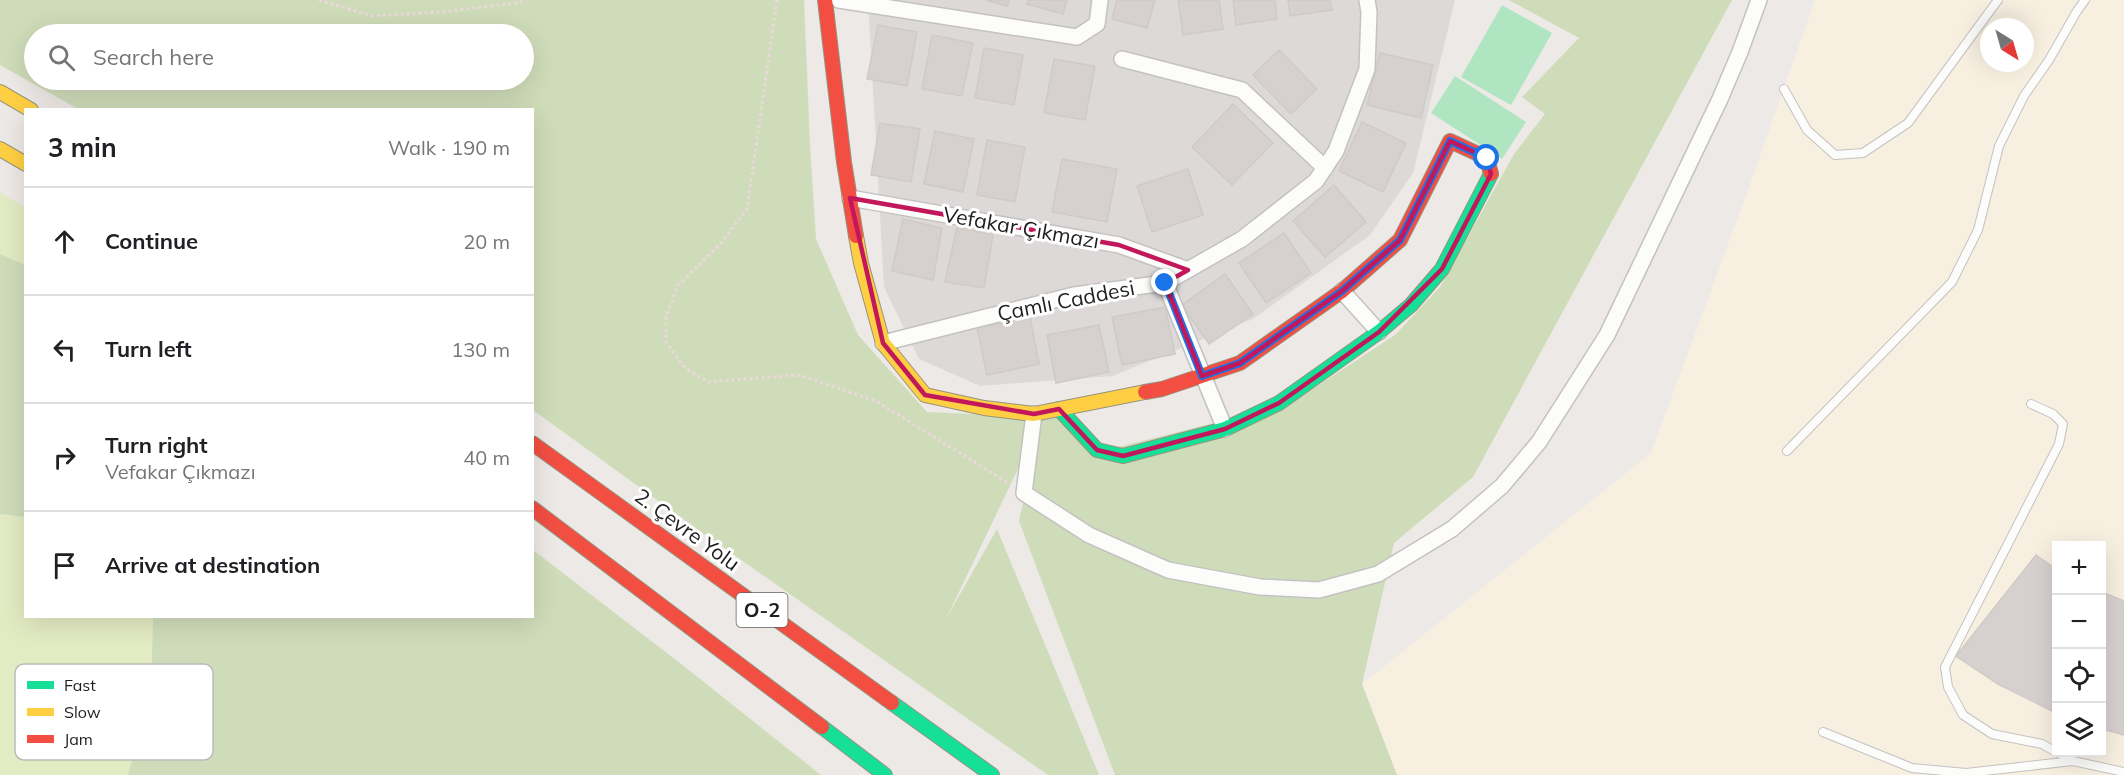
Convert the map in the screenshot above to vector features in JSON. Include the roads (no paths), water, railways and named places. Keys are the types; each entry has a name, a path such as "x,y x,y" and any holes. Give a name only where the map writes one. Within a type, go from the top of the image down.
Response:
{"main road":[{"path":"825,0 844,162 861,263 883,343 925,394 984,408 1034,414 1059,409 1162,389 1240,363 1342,291 1400,240 1450,141 1487,158 1491,174 1442,269 1411,305 1380,332 1279,404 1225,429 1123,456 1097,450 1059,409"},
{"path":"0,92 27,108"},
{"path":"0,149 24,163"},
{"name":"2. Çevre Yolu","path":"534,444 992,775"},
{"name":"O-2","path":"534,510 885,775"}],"street":[{"path":"839,0 1077,37 1097,24 1100,0"},
{"name":"Çamlı Caddesi","path":"883,343 1074,295 1165,283 1242,239 1316,181 1336,151 1367,69 1369,12 1367,0"},
{"path":"1034,414 1024,493 1089,535 1168,570 1260,587 1319,590 1378,574 1452,529 1502,486 1539,442 1607,335 1720,99 1759,0"},
{"path":"1122,59 1242,90 1325,168"},
{"name":"Vefakar Çıkmazı","path":"850,198 1119,245 1188,270"},
{"path":"1165,283 1225,429"},
{"path":"1342,291 1380,332"}],"lane":[{"path":"1784,89 1807,130 1835,155 1863,153 1908,123 1998,0"},
{"path":"1787,451 1952,282 1978,230 1999,146 2024,96 2085,0"},
{"path":"2031,404 2053,414 2063,424 2059,444 1945,667 1948,687 1963,716 1992,734 2042,744 2052,749"},
{"path":"1823,732 1912,768 1966,773 2073,760"},
{"path":"2067,757 2124,772"}]}
